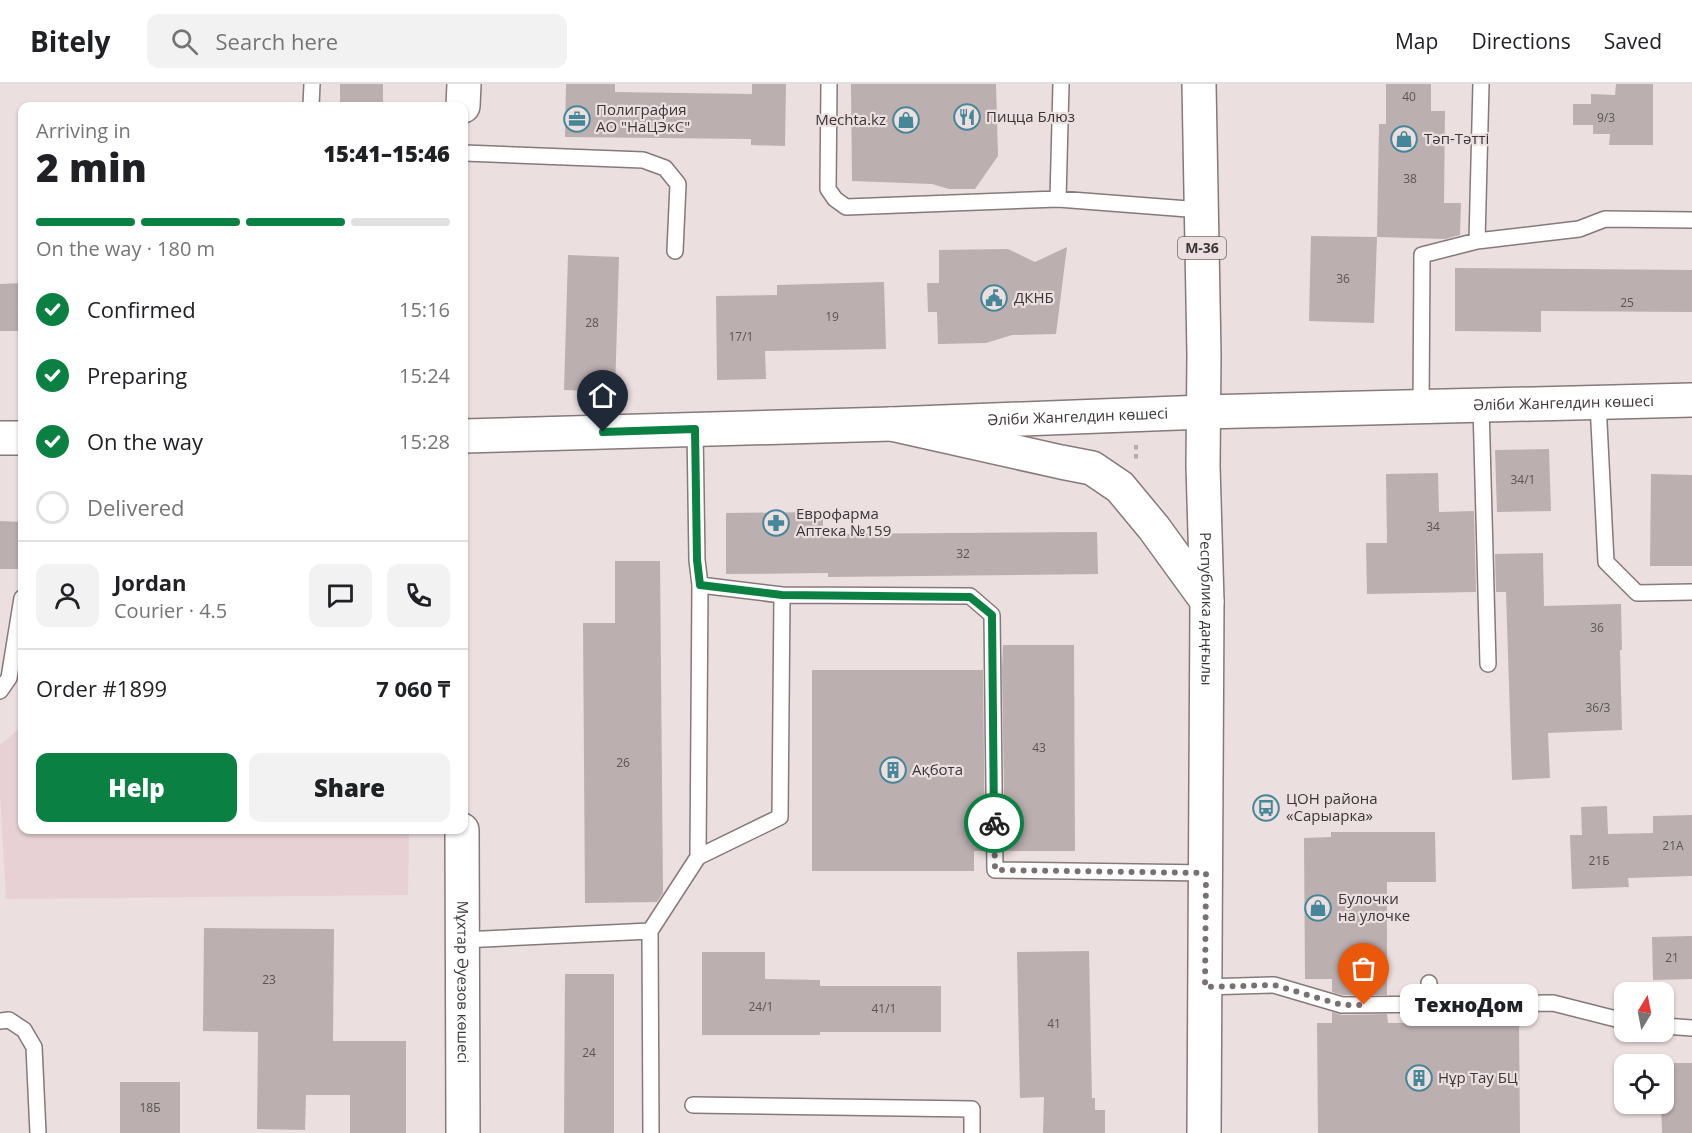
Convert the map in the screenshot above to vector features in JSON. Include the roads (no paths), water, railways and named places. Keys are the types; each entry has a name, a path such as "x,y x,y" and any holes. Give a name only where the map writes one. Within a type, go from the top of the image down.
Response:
{"street":[{"path":"464,84 464,102"},
{"name":"Республика даңғылы","path":"1199,84 1203,466 1207,601 1204,1133"},
{"name":"Әліби Жангелдин көшесі","path":"468,436 891,424 1204,412 1692,400"},
{"path":"891,424 1092,468 1120,487 1154,528 1207,601"},
{"path":"0,438 18,438"},
{"name":"Мұхтар Әуезов көшесі","path":"462,834 463,1133"}],"lane":[{"path":"311,102 312,84"},
{"path":"828,84 828,189 835,199 846,207 1058,199 1201,210"},
{"path":"1058,199 1061,84"},
{"path":"1477,241 1481,84"},
{"path":"468,153 643,160 665,168 678,184 675,251"},
{"path":"1421,408 1422,255 1477,241 1579,230 1605,219 1692,220"},
{"path":"1598,403 1606,562 1637,593 1692,592"},
{"path":"1482,406 1488,664"},
{"path":"695,429 697,560 700,585 698,857"},
{"path":"700,585 782,595 970,597 992,615 995,870 1206,873"},
{"path":"651,1133 650,931 698,857 780,817 782,595"},
{"path":"0,691 9,678 18,623"},
{"path":"463,940 650,931"},
{"path":"1429,983 1430,1004"},
{"path":"1205,987 1274,985 1342,1005 1553,1003 1614,1019"},
{"path":"0,1021 9,1020 24,1030 34,1047 38,1133"},
{"path":"1674,1027 1692,1028"},
{"path":"693,1105 972,1108 972,1133"}],"place":[{"name":"Пицца Блюз","path":"967,117"},
{"name":"Полиграфия АО \"НаЦЭкС\"","path":"577,119"},
{"name":"Mechta.kz","path":"906,120"},
{"name":"Тәп-Тәтті","path":"1404,139"},
{"name":"ДКНБ","path":"994,298"},
{"name":"Еврофарма Аптека №159","path":"776,523"},
{"name":"Ақбота","path":"893,770"},
{"name":"ЦОН района «Сарыарка»","path":"1266,808"},
{"name":"Булочки на улочке","path":"1318,908"},
{"name":"ТехноДом","path":"1364,1005"},
{"name":"Нұр Тау БЦ","path":"1419,1078"}]}
